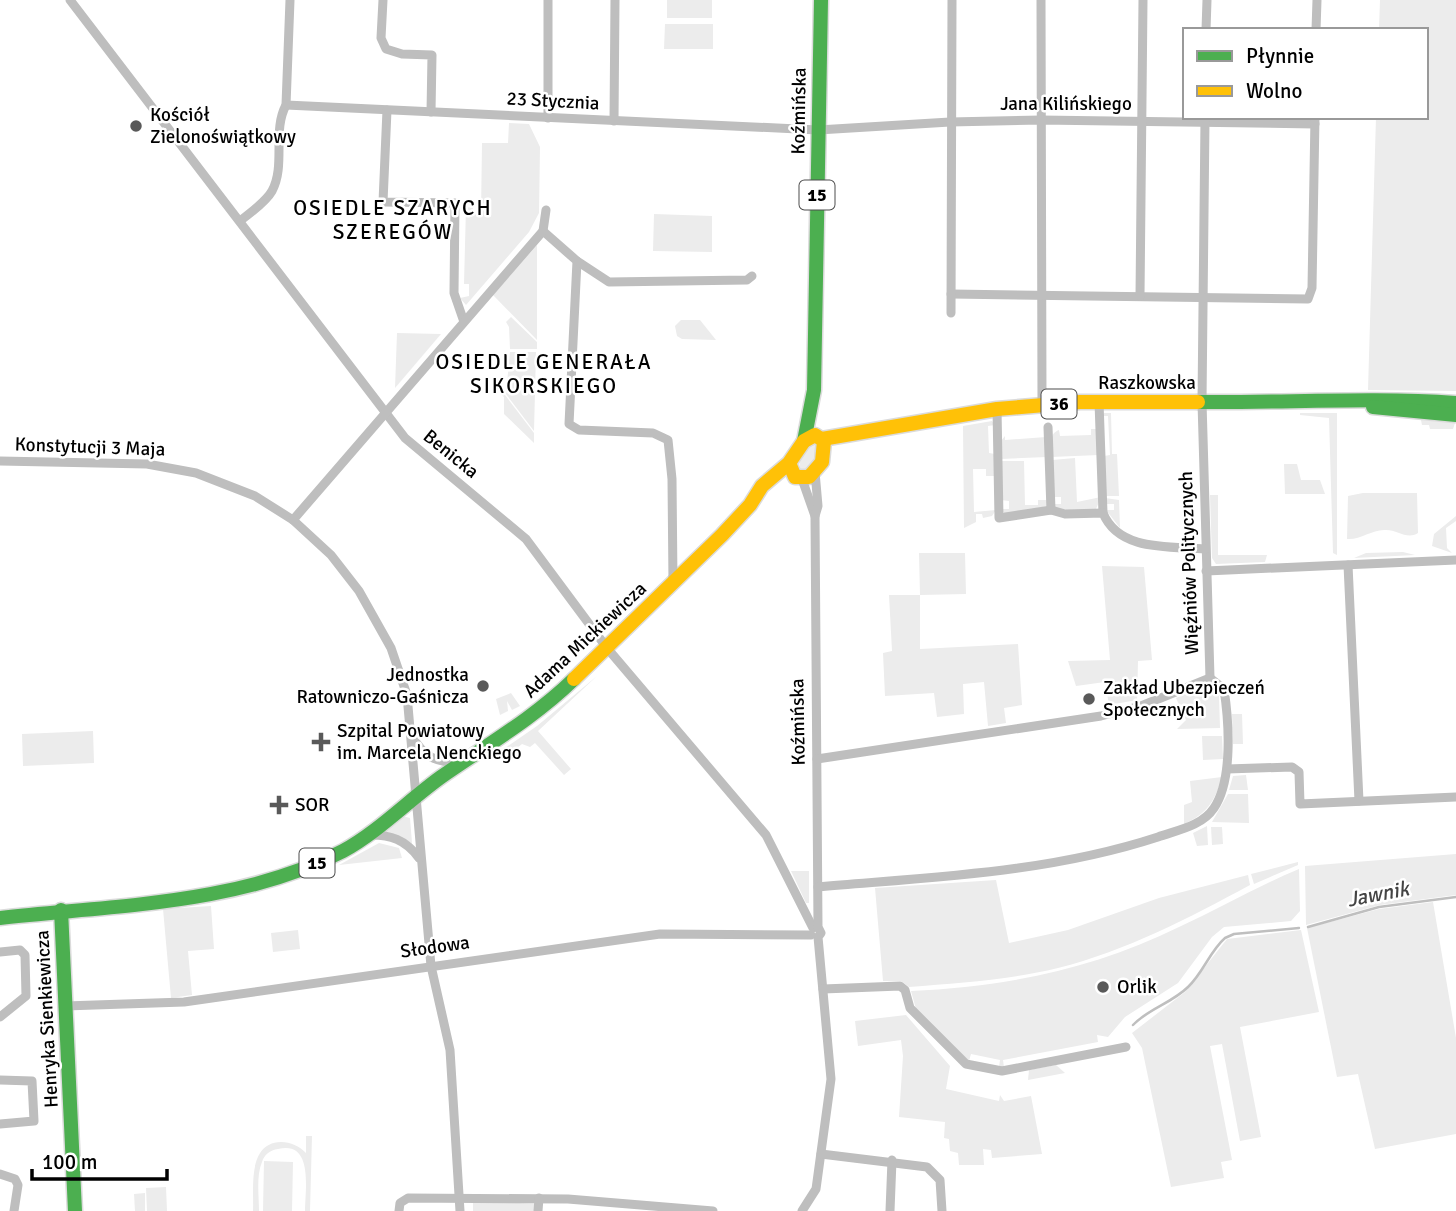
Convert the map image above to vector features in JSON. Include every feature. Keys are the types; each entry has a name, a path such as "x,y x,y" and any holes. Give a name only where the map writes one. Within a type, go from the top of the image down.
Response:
{"main road":[{"name":"Koźmińska","path":"804,441 814,390 821,0"},
{"name":"Koźmińska","path":"814,390 823,443"},
{"name":"Raszkowska","path":"804,441 812,435 823,443 842,443 897,432 916,423 997,409 1042,405 1399,399 1456,403"},
{"name":"Raszkowska","path":"1337,402 1456,415"},
{"name":"15","path":"804,441 795,473 815,472"},
{"path":"815,472 823,443"},
{"name":"Adama Mickiewicza","path":"0,918 227,891 306,868 368,835 415,796 544,708 750,505 795,473"},
{"name":"Henryka Sienkiewicza","path":"61,910 75,1211"}],"street":[{"name":"Benicka","path":"70,0 404,438 526,540 607,648 766,835 815,932"},
{"path":"240,221 271,193 276,178 281,115 286,105 290,0"},
{"path":"383,0 382,43 393,52 432,55 430,113"},
{"path":"548,0 548,118"},
{"path":"614,121 615,0"},
{"path":"951,313 952,0"},
{"path":"1041,0 1042,405"},
{"path":"1139,296 1143,0"},
{"path":"1206,28 1207,0"},
{"path":"1316,28 1317,0"},
{"name":"23 Stycznia","path":"286,105 818,130"},
{"path":"387,110 383,202 455,203 454,293 464,319"},
{"name":"Jana Kilińskiego","path":"818,130 1041,120 1315,120"},
{"name":"Więźniów Politycznych","path":"818,887 1008,872 1138,844 1203,820 1216,805 1227,769 1224,689 1210,678 1205,549 1202,402 1205,120"},
{"path":"951,293 1308,299 1312,288 1315,120"},
{"path":"293,520 542,231 546,209"},
{"path":"542,231 577,261 609,282 747,280 752,276"},
{"path":"577,261 569,424 579,430 653,433 668,440 672,479 673,583"},
{"path":"1099,402 1103,513 1110,525 1137,543 1205,549"},
{"path":"997,409 999,518 1051,510 1065,514 1103,513"},
{"path":"1048,427 1051,510"},
{"name":"Konstytucji 3 Maja","path":"0,461 120,463 175,468 196,473 255,496 293,520 349,577 381,627 404,686 411,734 431,965 450,1051 460,1211"},
{"name":"Koźmińska","path":"802,1211 816,1189 831,1079 815,932 818,887 815,516 818,506 815,472"},
{"name":"Koźmińska","path":"795,473 815,516"},
{"path":"1206,571 1456,560"},
{"path":"1348,565 1359,801"},
{"path":"817,759 1101,716 1142,706 1210,678"},
{"path":"411,734 427,757 437,761 464,762"},
{"path":"1227,769 1292,767 1298,772 1300,804 1456,797"},
{"path":"368,835 385,834 396,838 420,859"},
{"name":"Słodowa","path":"65,1006 156,1004 660,934 815,932"},
{"path":"0,952 20,950 25,955 26,996 0,1017"},
{"path":"823,992 900,986 905,990 910,1008 962,1061 999,1071 1126,1047"},
{"path":"0,1080 32,1081 34,1121 0,1124"},
{"path":"821,1154 892,1160 927,1167 937,1174 942,1211"},
{"path":"890,1211 892,1160"},
{"path":"0,1174 15,1179 18,1185 14,1211"},
{"path":"400,1211 400,1203 408,1198 458,1194 539,1198 628,1208 713,1211"},
{"path":"538,1211 539,1198"}],"shaded area":[{"path":"667,0 712,0 712,18 667,18"},
{"path":"1380,0 1456,0 1456,391 1368,390 1376,119 1428,119 1428,28 1379,28"},
{"path":"665,24 713,24 713,49 664,49"},
{"path":"509,123 529,124 540,147 539,213 529,232 466,305 460,298 469,296 469,284 464,284 466,207 473,208 473,213 481,213 482,143 508,143"},
{"path":"654,214 712,216 712,252 653,251"},
{"path":"537,245 537,340 493,295"},
{"path":"511,317 537,342 537,349 510,349 509,327 506,322"},
{"path":"681,320 700,320 716,340 682,339 677,336 675,326"},
{"path":"397,333 441,334 395,388"},
{"path":"510,352 536,352 534,431 506,394"},
{"path":"501,394 505,395 534,433 534,443 504,414 504,397"},
{"path":"1104,413 1111,413 1112,454 1117,454 1119,496 1105,496 1104,456 1110,455 1108,416 1103,416"},
{"path":"1300,413 1337,413 1337,555 1333,553 1329,418"},
{"path":"1421,420 1455,423 1453,429 1430,429 1429,425 1422,425"},
{"path":"992,421 995,425 988,426 989,453 995,454 996,476 986,476 986,469 973,469 974,512 996,510 992,516 983,518 982,514 976,514 976,522 964,528 963,426"},
{"path":"1091,429 1096,429 1099,455 1051,457 1051,441 1055,432 1059,430 1060,436 1091,435"},
{"path":"1005,436 1005,440 1046,437 1047,457 1001,459 1001,441"},
{"path":"818,443 818,455 813,465 807,471 800,469 799,461 810,446"},
{"path":"1075,458 1077,502 1101,497 1096,509 1072,511 1056,508 1053,504 1061,504 1061,497 1053,497 1052,460"},
{"path":"1001,461 1024,461 1025,505 1038,505 1038,500 1048,500 1047,506 1006,515 1001,509 1009,509 1009,501 1001,500"},
{"path":"1284,464 1297,464 1301,480 1320,480 1325,494 1285,494"},
{"path":"1363,493 1417,493 1418,533 1406,535 1381,530 1347,539 1348,496"},
{"path":"1210,495 1218,495 1218,555 1267,555 1265,562 1216,564 1212,558"},
{"path":"1105,498 1119,500 1120,528 1106,510 1114,510 1114,504 1106,504"},
{"path":"1456,516 1456,521 1446,528 1447,548 1452,553 1432,546 1434,534"},
{"path":"1403,552 1415,555 1354,558 1366,553"},
{"path":"919,553 965,553 966,594 920,595"},
{"path":"1102,566 1144,567 1152,660 1138,661 1137,700 1109,705 1105,682 1076,686 1068,661 1110,660"},
{"path":"889,595 920,595 920,649 1018,644 1022,705 1004,708 1006,723 988,726 984,682 963,684 964,714 937,717 934,693 885,696 883,653 892,651"},
{"path":"597,676 538,731 571,769 564,775 535,743 530,747 522,744 503,757 505,748 537,726"},
{"path":"1211,682 1219,688 1222,695 1219,696 1220,728 1177,729 1186,720 1176,698"},
{"path":"511,693 520,706 512,710 507,701 508,711 500,715 496,699"},
{"path":"1232,714 1242,714 1243,744 1233,744"},
{"path":"93,731 94,763 23,766 22,734"},
{"path":"1202,736 1222,736 1223,759 1203,760"},
{"path":"1246,775 1248,790 1229,790 1233,776"},
{"path":"1222,777 1209,806 1199,816 1184,824 1184,805 1192,802 1190,781"},
{"path":"1228,794 1248,794 1249,823 1212,822"},
{"path":"402,816 410,818 412,843 385,831"},
{"path":"1207,826 1208,845 1197,846 1193,833"},
{"path":"1211,827 1222,827 1223,844 1212,845"},
{"path":"379,843 399,848 402,858 339,865"},
{"path":"1456,854 1456,895 1380,905 1306,925 1305,866"},
{"path":"1298,862 1298,865 1254,884 1251,874"},
{"path":"1299,869 1300,911 1291,921 1224,927 1212,937 1178,983 1125,1017 1108,1037 1097,1035 1098,1042 1003,1060 1004,1067 999,1067 1000,1060 971,1054 969,1061 916,1009 911,991 1015,980 1082,965 1147,942"},
{"path":"791,871 809,871 809,903 806,903"},
{"path":"1248,875 1250,885 1204,909 1133,943 1083,961 1021,975 966,982 909,987 901,981 883,981 875,888 996,880 1009,943 1068,930 1159,898"},
{"path":"1433,902 1456,1038 1456,1134 1375,1149 1358,1074 1337,1077 1307,928 1379,909"},
{"path":"211,906 214,949 188,951 192,995 171,998 163,909"},
{"path":"298,930 300,949 273,952 271,933"},
{"path":"1301,930 1319,1012 1240,1027 1261,1137 1240,1141 1222,1044 1210,1046 1232,1160 1221,1162 1224,1178 1171,1187 1142,1048 1132,1033 1185,992 1227,939"},
{"path":"906,1015 950,1066 946,1089 999,1101 1000,1095 1004,1101 1031,1096 1042,1154 992,1158 991,1150 983,1149 984,1165 959,1165 958,1153 950,1151 949,1139 944,1138 945,1122 899,1117 903,1056 901,1040 858,1046 855,1021"},
{"path":"1056,1065 1065,1073 1028,1080 1029,1070"},
{"path":"306,1136 312,1136 310,1211 305,1211 306,1180 302,1159 297,1152 289,1148 272,1150 264,1157 259,1173 259,1211 253,1211 253,1179 257,1158 262,1150 270,1144 285,1142 301,1148 306,1153"},
{"path":"264,1161 293,1162 292,1211 263,1211"},
{"path":"166,1187 167,1211 147,1211 146,1188"},
{"path":"145,1193 145,1211 135,1211 134,1194"},
{"path":"473,1202 537,1204 536,1211 473,1211"}],"waterway":[{"name":"Jawnik","path":"1308,927 1379,907 1456,897"},
{"name":"Jawnik","path":"1133,1025 1188,987 1225,938 1234,934 1299,928"}],"traffic: fast":[{"path":"804,441 814,390 821,0"},
{"path":"1198,402 1360,400 1456,403"},
{"path":"1373,407 1456,415"},
{"path":"0,918 219,893 303,869 343,851 369,835 441,777 526,719 574,679"},
{"path":"61,910 75,1211"}],"traffic: slow":[{"path":"822,439 997,409 1080,402 1198,402"},
{"path":"574,679 722,535 750,505 762,486 789,463 804,441 815,435 824,441 822,462 809,477 795,477 789,463"}],"place":[{"name":"Kościół Zielonoświątkowy","path":"136,126"},
{"name":"Jednostka Ratowniczo-Gaśnicza","path":"483,686"},
{"name":"Zakład Ubezpieczeń Społecznych","path":"1089,699"},
{"name":"Szpital Powiatowy im. Marcela Nenckiego","path":"321,742"},
{"name":"SOR","path":"279,805"},
{"name":"Orlik","path":"1103,987"}],"district":[{"name":"OSIEDLE SZARYCH SZEREGÓW","path":"393,220"},
{"name":"OSIEDLE GENERAŁA SIKORSKIEGO","path":"544,374"}]}
